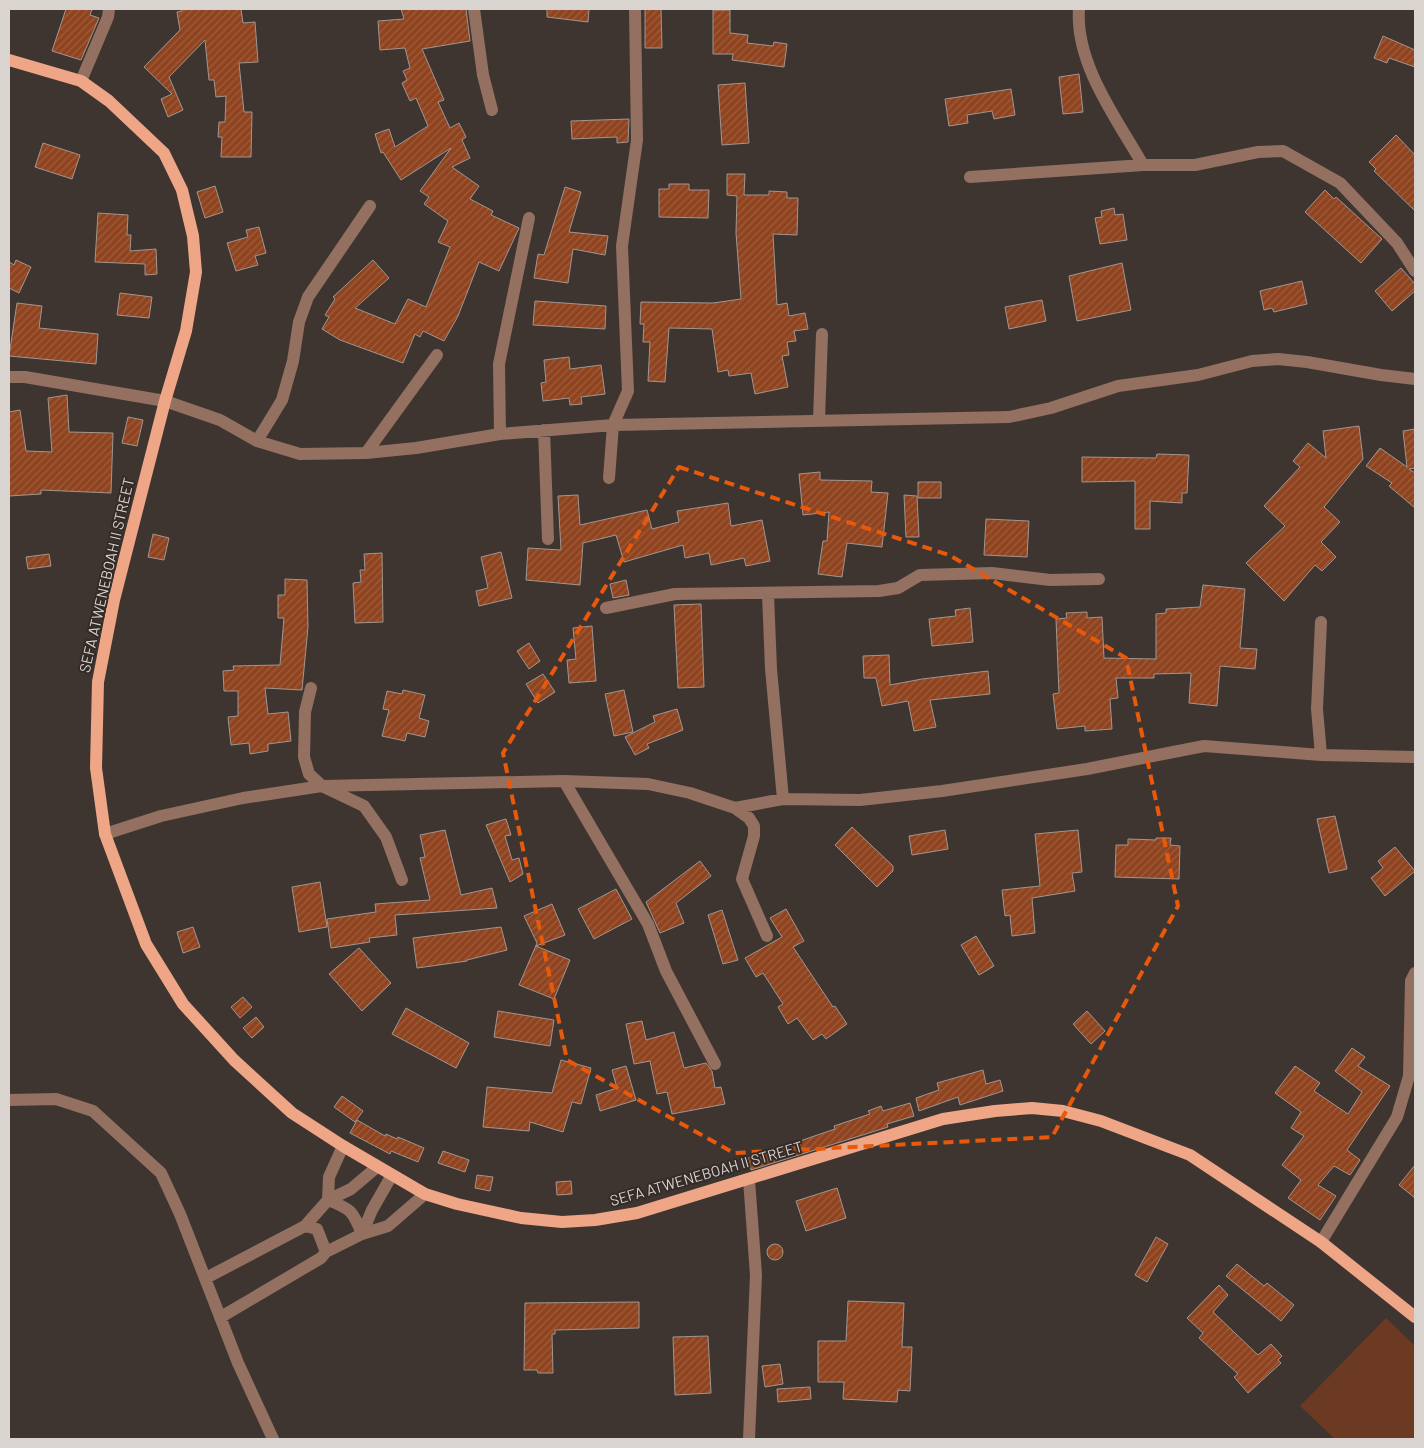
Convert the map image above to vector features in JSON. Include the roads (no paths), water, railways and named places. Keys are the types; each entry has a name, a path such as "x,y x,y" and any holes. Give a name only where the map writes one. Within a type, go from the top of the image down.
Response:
{"main road":[{"name":"SEFA ATWENEBOAH II STREET","path":"9,60 81,82 109,101 164,153 182,190 193,236 196,272 186,330 165,401 114,600 98,682 96,768 105,834 146,944 183,1004 234,1060 292,1112 377,1167 426,1194 457,1204 520,1218 562,1222 594,1220 637,1213 943,1120 1023,1109 1063,1111 1101,1122 1190,1155 1321,1242 1415,1317"}],"street":[{"path":"81,82 108,17 109,9"},
{"path":"474,9 483,75 492,110"},
{"path":"609,478 613,425 628,391 622,246 637,140 635,9"},
{"path":"1079,9 1078,18 1084,53 1099,87 1144,165"},
{"path":"970,177 1144,165 1195,165 1258,152 1282,151 1340,183 1397,243 1415,271"},
{"path":"257,442 282,400 293,361 299,322 308,297 370,206"},
{"path":"500,434 499,364 529,218"},
{"path":"819,420 822,334"},
{"path":"366,453 437,355"},
{"path":"9,377 25,377 165,401 220,420 257,442 300,454 366,453 416,448 500,434 613,425 1008,417 1050,408 1118,386 1198,375 1252,361 1278,359 1415,378"},
{"path":"544,430 548,539"},
{"path":"606,608 675,594 879,591 898,588 920,575 992,573 1050,580 1099,578"},
{"path":"768,594 771,669 783,799"},
{"path":"1321,622 1317,709 1321,755"},
{"path":"311,688 305,712 304,757 309,774 322,786 364,806 386,837 402,880"},
{"path":"735,808 783,799 860,800 942,791 1086,769 1204,746 1321,755 1415,757"},
{"path":"105,834 161,816 243,798 322,786 564,781 648,784 690,793 735,808 749,818 754,826 754,836 742,879 767,936"},
{"path":"564,781 648,924 666,971 714,1064"},
{"path":"1321,1242 1397,1117 1409,1076 1411,980 1415,973"},
{"path":"9,1100 56,1099 93,1111 161,1173 206,1278 238,1363 273,1439"},
{"path":"328,1200 329,1177 343,1146"},
{"path":"206,1278 305,1226 328,1200 351,1189 377,1167"},
{"path":"362,1234 372,1210 392,1175"},
{"path":"749,1180 756,1275 749,1439"},
{"path":"221,1318 321,1258 326,1252 362,1234 388,1226 426,1194"},
{"path":"328,1200 347,1207 354,1213 362,1234"},
{"path":"305,1226 317,1228 326,1252"}]}
